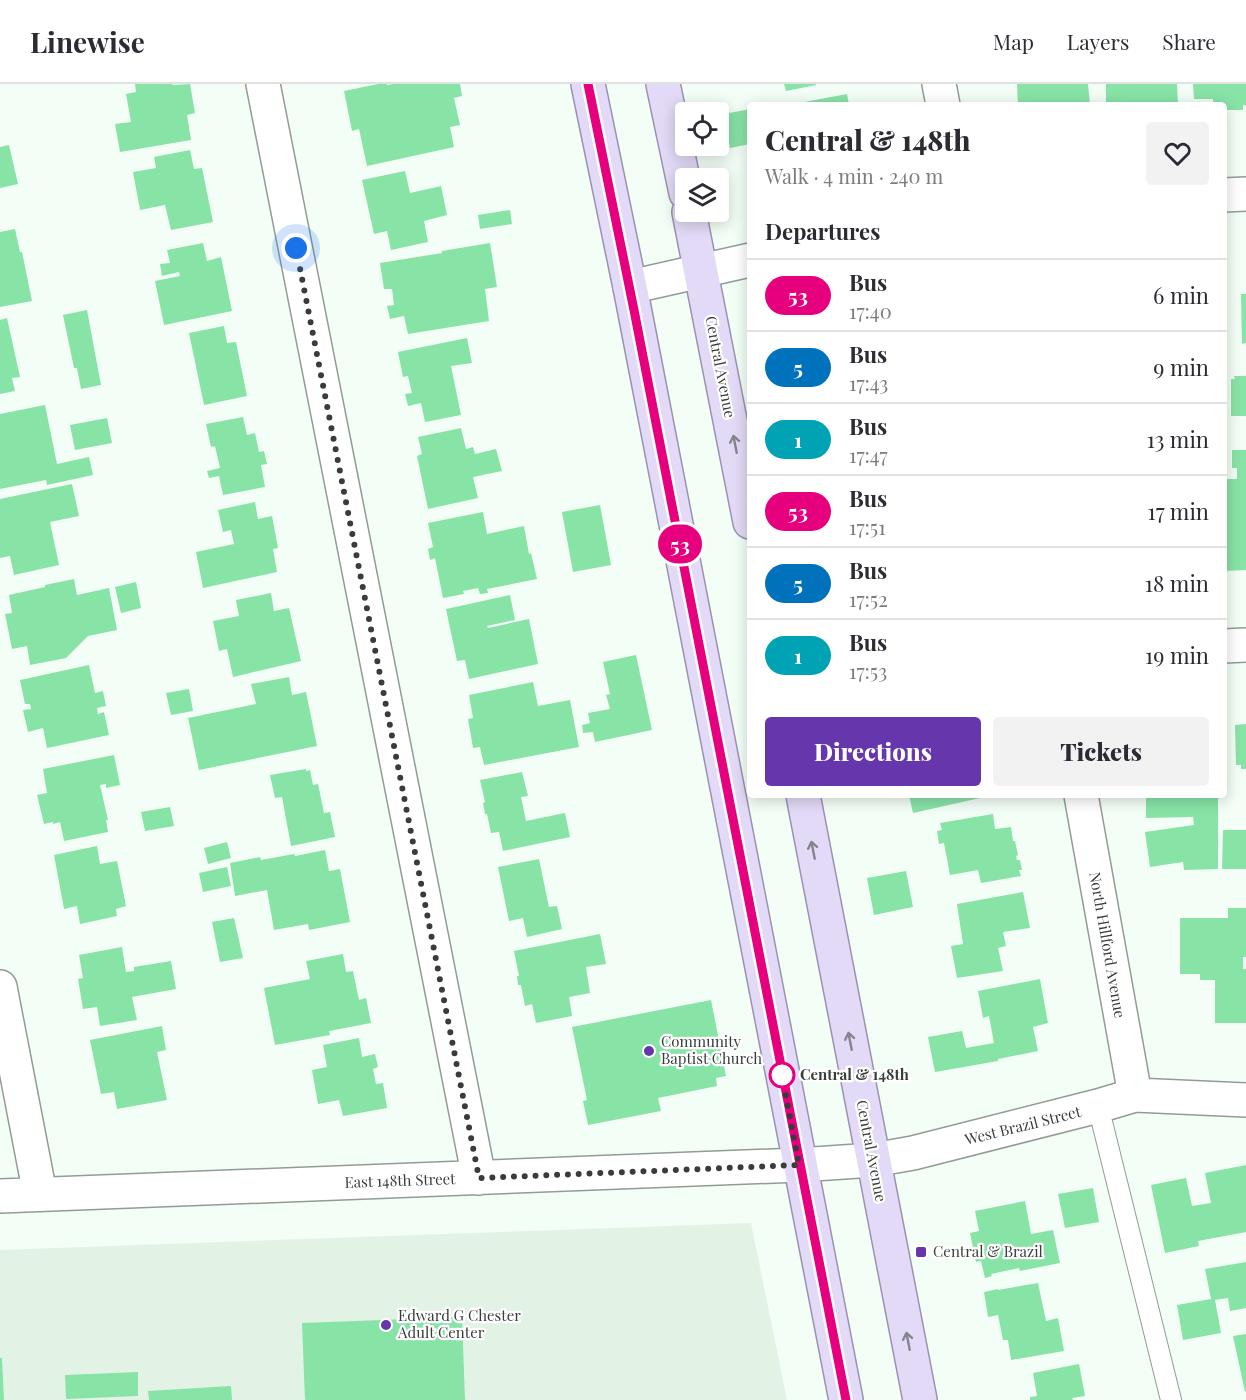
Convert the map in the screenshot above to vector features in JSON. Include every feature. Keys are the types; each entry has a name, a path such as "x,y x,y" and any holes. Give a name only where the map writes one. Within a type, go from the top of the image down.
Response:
{"main road":[{"path":"588,84 630,287 846,1400"},
{"path":"663,84 681,168"},
{"name":"Central Avenue","path":"691,222 747,507"},
{"name":"Central Avenue","path":"804,798 920,1400"}],"street":[{"path":"263,84 479,1178"},
{"path":"939,84 942,102"},
{"path":"1227,195 1246,194"},
{"path":"630,287 747,261"},
{"path":"1227,645 1246,645"},
{"name":"North Hillford Avenue","path":"1081,798 1135,1095"},
{"path":"0,987 40,1194"},
{"name":"West Brazil Street","path":"799,1165 873,1160 931,1149 1135,1095 1246,1100"},
{"name":"East 148th Street","path":"0,1196 799,1165"}],"lane":[{"path":"1098,1106 1171,1400"}],"shaded area":[{"name":"Edward G Chester Adult Center","path":"751,1223 787,1400 0,1400 0,1250"}],"building":[{"path":"135,84 190,84 195,113 187,115 191,140 120,152 115,124 131,122 126,94 136,92"},
{"path":"378,84 460,84 462,96 454,98 460,125 450,127 454,147 367,166 359,129 352,131 344,91"},
{"path":"784,84 816,84 816,85 786,91"},
{"path":"1017,84 1088,84 1090,102 1018,102"},
{"path":"1106,84 1177,84 1178,102 1106,102"},
{"path":"1193,84 1246,84 1246,105 1243,105 1243,110 1227,110 1227,102 1194,99"},
{"path":"847,94 848,102 805,102"},
{"path":"747,110 747,145 730,148 729,113"},
{"path":"9,145 18,184 0,188 0,147"},
{"path":"190,150 194,169 202,168 213,222 171,230 165,205 140,210 133,172 156,168 154,157"},
{"path":"405,171 410,193 441,186 447,215 424,221 428,242 391,250 387,231 374,234 362,180"},
{"path":"510,210 512,224 480,229 478,215"},
{"path":"15,229 32,301 0,307 0,232"},
{"path":"203,243 207,261 221,257 232,311 164,325 155,281 180,276 179,272 162,276 160,264 170,263 167,250"},
{"path":"490,243 497,287 485,289 489,321 408,334 404,316 390,319 387,306 394,305 392,289 384,289 380,263"},
{"path":"1241,294 1246,294 1246,343 1242,344"},
{"path":"87,310 101,385 81,389 77,368 74,368 63,315"},
{"path":"7,318 20,377 12,378 15,391 0,394 0,320"},
{"path":"224,326 227,343 236,342 247,396 204,405 189,333"},
{"path":"467,338 472,363 451,366 461,415 425,422 421,403 408,406 405,394 412,393 408,376 403,377 398,352"},
{"path":"1234,376 1246,376 1246,416 1231,416 1231,379 1235,379"},
{"path":"45,405 57,464 89,457 93,475 47,485 46,480 0,489 0,414"},
{"path":"243,417 247,435 255,433 259,452 264,451 267,464 261,465 265,487 223,495 219,476 209,478 207,471 220,468 215,446 211,447 206,424"},
{"path":"107,418 112,443 75,450 70,425"},
{"path":"461,428 466,449 473,447 475,454 496,449 502,471 473,477 478,498 428,509 417,456 422,454 418,437"},
{"path":"1232,450 1246,450 1246,570 1227,571 1227,479 1237,479 1237,468 1232,468"},
{"path":"72,484 79,516 50,522 59,565 14,575 10,556 0,558 0,499"},
{"path":"255,502 258,519 272,516 278,548 273,549 277,572 203,588 196,552 234,544 231,530 223,532 218,510"},
{"path":"600,505 611,565 573,572 562,512"},
{"path":"483,512 487,534 524,526 529,554 531,553 537,579 487,589 488,593 480,594 478,588 463,591 464,594 443,598 435,558 430,560 428,549 433,547 428,523"},
{"path":"74,579 77,595 109,588 117,630 88,636 66,658 30,665 27,646 12,649 5,614 12,613 9,595"},
{"path":"136,582 141,608 121,613 115,587"},
{"path":"271,593 274,611 289,608 301,661 233,677 227,649 219,651 213,621 239,616 236,600"},
{"path":"510,595 515,620 487,626 488,628 529,619 538,664 469,679 465,660 457,661 446,609"},
{"path":"636,655 652,730 595,742 593,732 583,733 582,725 590,723 588,713 610,709 606,695 610,694 603,662"},
{"path":"89,665 95,693 103,691 106,706 97,708 98,714 104,712 109,735 47,748 43,728 28,732 23,710 31,709 30,704 25,704 20,680"},
{"path":"289,677 292,695 306,692 317,746 199,770 188,718 256,704 251,684"},
{"path":"533,682 538,706 570,700 579,747 484,765 480,747 473,748 468,719 473,718 469,695"},
{"path":"189,689 193,711 171,715 166,693"},
{"path":"1246,724 1246,769 1241,769 1241,765 1236,765 1235,725"},
{"path":"114,755 120,785 106,788 106,784 100,785 108,820 106,820 108,832 64,841 60,822 44,824 37,795 47,793 43,769"},
{"path":"306,769 306,771 310,770 313,785 318,784 324,813 330,812 335,837 291,846 282,797 275,798 270,775"},
{"path":"522,772 528,796 521,797 526,821 565,813 570,837 503,851 499,832 491,833 487,814 485,814 480,780"},
{"path":"910,798 980,798 913,813"},
{"path":"1146,798 1218,798 1218,869 1184,870 1183,862 1150,867 1145,832 1194,825 1193,817 1146,818"},
{"path":"170,807 174,826 145,831 141,812"},
{"path":"993,814 995,829 1011,827 1018,855 1017,860 1020,860 1021,876 981,883 978,870 950,875 944,843 939,844 937,831 942,830 940,823"},
{"path":"1223,830 1246,830 1246,869 1222,869"},
{"path":"227,842 231,858 208,864 204,848"},
{"path":"97,846 100,864 117,861 126,906 116,909 117,916 80,924 77,906 64,909 54,855"},
{"path":"325,850 329,871 340,869 350,922 309,930 308,924 274,930 267,890 235,896 230,863 260,857 261,860 294,854 295,856"},
{"path":"539,859 549,907 557,906 562,929 527,937 523,918 509,921 498,867"},
{"path":"227,867 231,886 203,892 199,873"},
{"path":"906,871 913,907 874,915 867,878"},
{"path":"1023,892 1030,928 1003,932 1006,946 998,948 1003,971 957,978 951,946 963,944 957,904"},
{"path":"1228,908 1246,908 1246,957 1243,957 1243,969 1246,969 1246,1023 1215,1023 1215,980 1200,980 1200,974 1180,974 1180,918 1228,918"},
{"path":"234,918 243,958 220,962 212,922"},
{"path":"600,934 606,964 586,967 590,993 569,997 572,1016 536,1023 532,1004 525,1006 521,985 518,985 517,976 519,976 514,951"},
{"path":"122,947 126,972 134,971 134,967 171,961 176,989 132,997 137,1020 100,1026 97,1007 83,1009 78,979 83,978 79,955"},
{"path":"343,954 346,972 353,971 359,1000 366,998 371,1023 329,1031 330,1035 275,1045 264,988 310,979 306,961"},
{"path":"1040,979 1048,1023 1033,1027 1038,1051 998,1059 998,1061 935,1072 928,1037 962,1031 966,1048 994,1043 989,1016 983,1018 978,991"},
{"name":"Community Baptist Church","path":"711,1000 726,1076 716,1078 717,1086 658,1098 661,1111 588,1125 583,1101 587,1100 572,1027"},
{"path":"162,1026 166,1050 157,1052 167,1100 117,1109 114,1092 101,1094 90,1040"},
{"path":"359,1038 362,1057 375,1054 378,1067 373,1069 376,1084 383,1083 387,1108 343,1116 339,1100 318,1104 312,1070 327,1067 323,1045"},
{"path":"1246,1165 1246,1232 1198,1241 1199,1246 1165,1253 1151,1185 1186,1178 1192,1206 1211,1203 1205,1173"},
{"path":"1093,1188 1099,1222 1065,1228 1058,1194"},
{"path":"1025,1201 1031,1234 1053,1230 1060,1263 1020,1271 1019,1268 991,1274 992,1276 985,1278 981,1261 976,1262 970,1233 979,1231 975,1211"},
{"path":"1246,1262 1246,1308 1230,1311 1228,1298 1215,1300 1221,1333 1183,1340 1177,1305 1211,1299 1205,1269"},
{"path":"1038,1283 1046,1321 1058,1318 1064,1351 1011,1360 1008,1340 1003,1340 998,1315 988,1317 984,1292"},
{"path":"462,1317 465,1400 305,1400 302,1323"},
{"path":"1246,1334 1246,1391 1245,1392 1233,1336"},
{"path":"0,1358 2,1358 4,1400 0,1400"},
{"path":"1079,1364 1085,1396 1072,1398 1073,1400 1030,1400 1030,1397 1037,1396 1033,1373"},
{"path":"138,1372 138,1396 66,1399 65,1375"},
{"path":"231,1386 232,1400 149,1400 148,1391"}],"bus line":[{"name":"53","path":"588,84 846,1400"}],"place":[{"name":"Community Baptist Church","path":"649,1051"},
{"name":"Central & 148th","path":"782,1075"},
{"name":"Central & Brazil","path":"921,1252"},
{"name":"Edward G Chester Adult Center","path":"386,1325"}],"route":[{"path":"296,248 479,1178 799,1165 780,1065 782,1075"}]}
